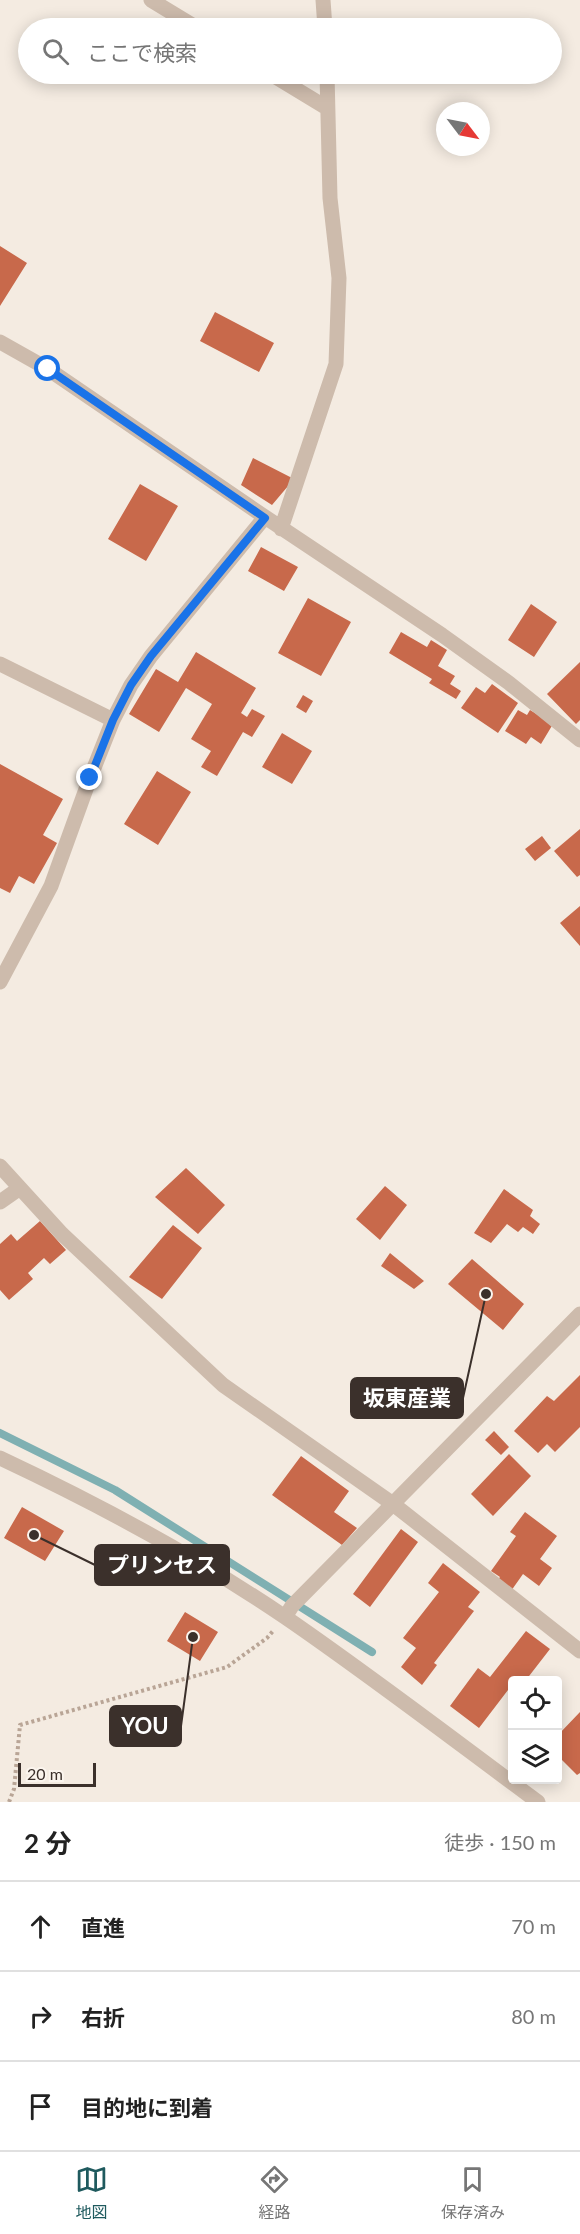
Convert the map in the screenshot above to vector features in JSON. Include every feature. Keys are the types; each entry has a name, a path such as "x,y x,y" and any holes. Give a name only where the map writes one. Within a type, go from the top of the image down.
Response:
{"street":[{"path":"151,0 181,18"},
{"path":"323,0 324,18"},
{"path":"287,84 327,108"},
{"path":"281,529 336,364 339,278 330,198 327,84"},
{"path":"0,342 48,369 281,529 442,635 509,683 580,740"},
{"path":"0,982 51,886 113,720 131,685 151,656 265,518"},
{"path":"0,664 113,720"},
{"path":"0,1166 62,1234 223,1385 393,1504 580,1651"},
{"path":"0,1202 20,1188"},
{"path":"292,1608 580,1314"},
{"path":"0,1458 71,1492 292,1608 538,1802"}],"path":[{"path":"9,1802 14,1789 20,1725 227,1667 267,1638 292,1608"}],"building":[{"path":"0,246 27,263 0,306"},
{"path":"215,312 274,343 259,372 200,341"},
{"path":"253,458 294,479 272,505 241,485"},
{"path":"140,484 178,506 146,561 108,539"},
{"path":"261,547 298,567 284,591 248,571"},
{"path":"308,598 351,622 321,676 278,653"},
{"path":"531,604 557,622 534,657 508,640"},
{"path":"401,632 427,647 431,640 447,650 438,666 455,676 450,684 461,691 456,699 429,683 432,679 389,653"},
{"path":"196,652 256,688 241,713 247,717 252,709 265,716 252,737 243,732 217,776 201,767 211,751 191,739 212,704 186,688 159,732 129,714 156,669 178,682"},
{"path":"580,662 580,720 576,724 547,694"},
{"path":"492,684 518,703 498,733 461,708 476,687 485,693"},
{"path":"303,695 313,701 306,713 296,707"},
{"path":"518,710 527,715 530,710 553,724 541,744 531,737 526,744 505,731"},
{"path":"282,733 312,751 292,784 262,767"},
{"path":"0,764 63,799 43,835 57,843 34,884 19,876 10,893 0,888"},
{"path":"157,771 191,792 158,845 124,824"},
{"path":"580,829 580,875 577,877 554,851"},
{"path":"542,836 551,848 535,861 525,849"},
{"path":"580,906 580,946 560,923"},
{"path":"186,1168 225,1205 198,1234 155,1197"},
{"path":"385,1186 407,1205 380,1240 356,1219"},
{"path":"504,1189 533,1210 530,1216 540,1224 533,1234 523,1227 518,1232 507,1224 491,1243 474,1233"},
{"path":"40,1221 66,1250 50,1264 44,1258 28,1273 33,1279 9,1300 0,1290 0,1244 11,1234 17,1241"},
{"path":"173,1225 202,1248 162,1299 129,1277"},
{"path":"390,1253 424,1281 414,1289 381,1266"},
{"path":"472,1259 524,1304 503,1330 448,1284"},
{"path":"580,1375 580,1427 555,1452 547,1444 538,1453 514,1431 547,1396 554,1401"},
{"path":"494,1431 509,1447 501,1455 485,1440"},
{"path":"509,1454 531,1476 493,1516 471,1494"},
{"path":"301,1456 349,1491 334,1512 357,1528 342,1545 272,1495"},
{"path":"22,1507 64,1531 45,1561 4,1538"},
{"path":"525,1512 557,1536 540,1559 552,1568 539,1586 523,1574 511,1591 497,1581 500,1577 491,1571 516,1536 510,1532"},
{"path":"401,1529 418,1542 370,1607 353,1594"},
{"path":"443,1563 480,1592 468,1607 474,1611 434,1663 437,1665 422,1685 401,1667 416,1648 403,1638 439,1592 428,1583"},
{"path":"185,1612 218,1632 200,1661 167,1641"},
{"path":"526,1631 550,1649 529,1676 508,1676 508,1690 479,1728 450,1706 478,1668 490,1677"},
{"path":"580,1712 580,1773 577,1775 562,1760 562,1731"}],"waterway":[{"path":"0,1433 115,1490 372,1652"}],"place":[{"name":"坂東産業","path":"486,1294"},
{"name":"プリンセス","path":"34,1535"},
{"name":"YOU","path":"193,1637"}],"route":[{"path":"48,369 265,518 151,656 131,685 113,720 90,778"}]}
